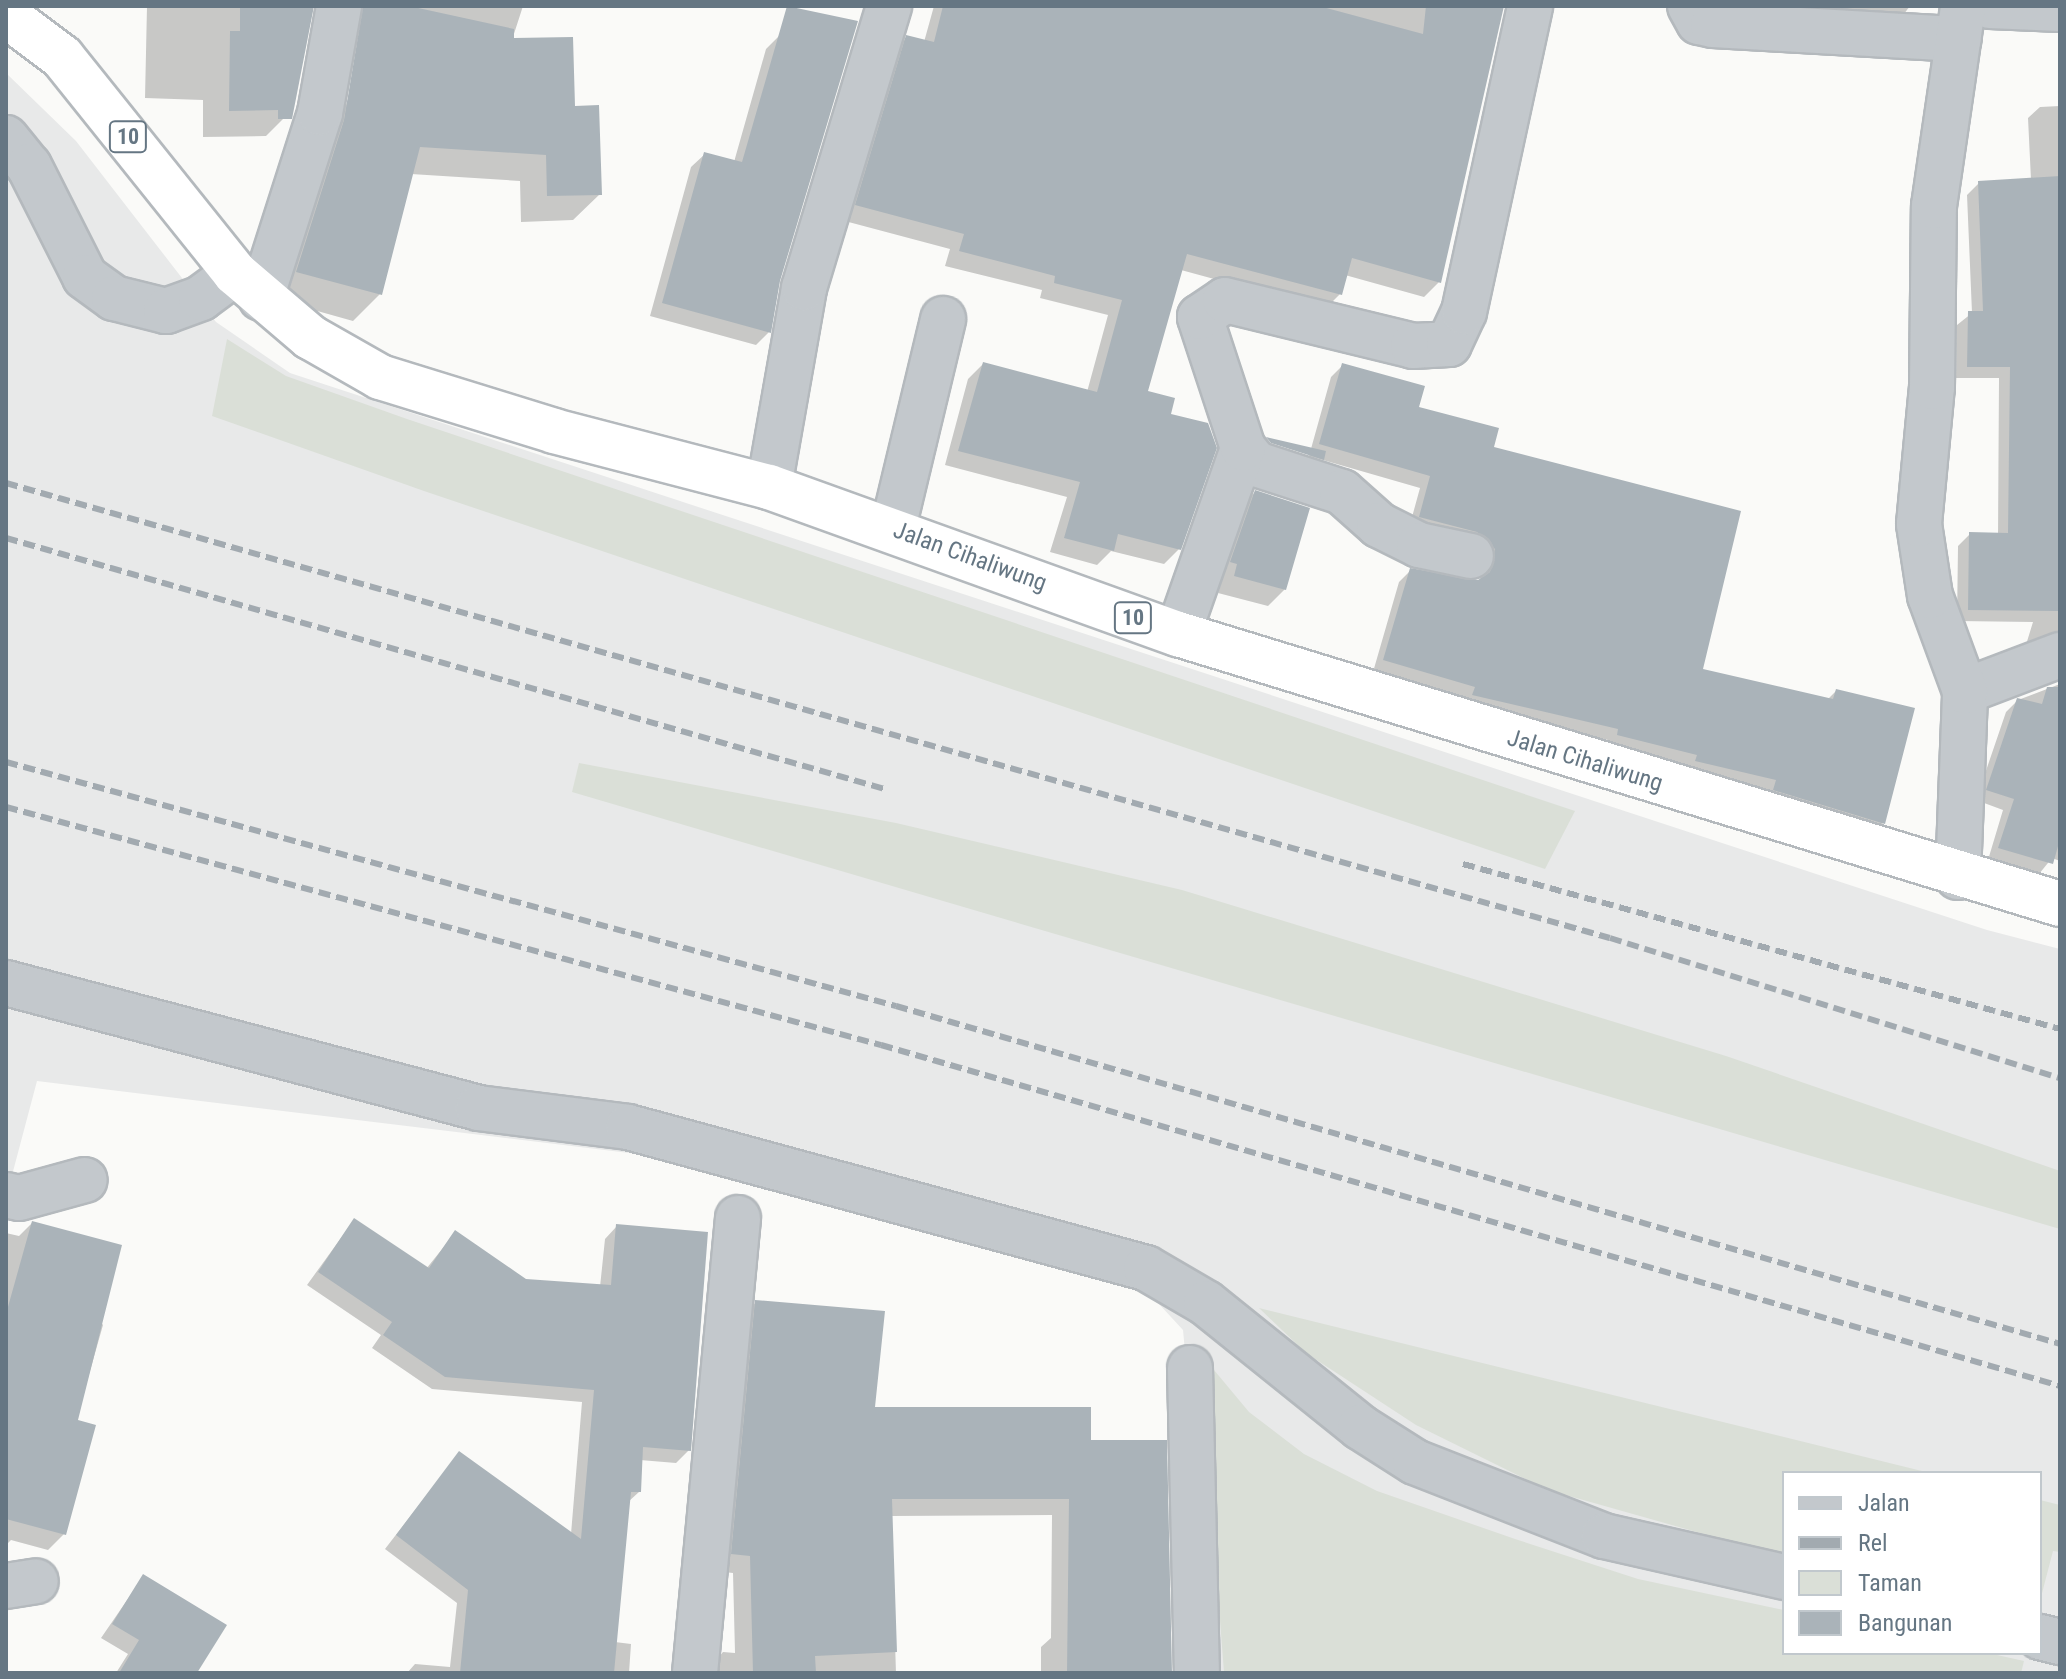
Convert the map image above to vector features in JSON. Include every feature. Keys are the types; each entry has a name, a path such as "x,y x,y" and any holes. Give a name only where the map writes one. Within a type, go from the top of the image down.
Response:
{"highway":[{"name":"Jalan Cihaliwung","path":"6,15 62,57 248,286 310,337 380,377 554,431 769,487 893,528 1178,634 1958,877 2060,904"}],"street":[{"path":"6,138 29,166 85,277 114,298 166,311 248,286 320,113 339,6"},
{"path":"769,487 804,288 889,6"},
{"path":"1471,556 1419,545 1379,525 1342,492 1256,464 1243,448 1200,317 1217,302 1413,346 1449,344 1464,312 1530,6"},
{"path":"1690,6 1699,22 1713,25 1961,22 1934,206 1932,387 1919,524 1930,596 1965,691 1958,877"},
{"path":"1990,6 2060,9"},
{"path":"893,528 943,319"},
{"path":"1178,634 1243,448"},
{"path":"1965,691 2060,655"},
{"path":"6,983 478,1108 628,1127 1146,1268 1206,1303 1360,1427 1415,1462 1604,1536 1782,1577"},
{"path":"6,1195 19,1198 85,1180"},
{"path":"695,1673 738,1218"},
{"path":"1190,1368 1197,1673"}],"shaded area":[{"path":"6,73 76,141 216,322 290,373 1987,930 2060,949 2060,1673 1215,1673 1183,1330 1135,1278 695,1161 37,1081 11,1179 6,1177"}],"green space":[{"path":"227,339 286,376 407,419 1575,811 1545,869 424,491 212,416"},
{"path":"579,763 896,823 1182,890 1726,1056 2060,1171 2060,1229 572,792"},
{"path":"1259,1308 1922,1471 1782,1471 1782,1553 1739,1544 1548,1490 1416,1425 1306,1353"},
{"path":"1199,1352 1249,1412 1304,1454 1377,1491 1515,1539 1638,1579 1782,1610 1782,1655 1997,1655 2024,1661 2021,1673 1224,1672"},
{"path":"2042,1500 2060,1505 2060,1552 2053,1551 2042,1593"}],"building":[{"path":"240,6 314,6 292,119 278,119 278,110 229,111 230,31 240,31"},
{"path":"363,6 409,6 514,29 514,38 573,37 575,106 599,105 602,195 547,196 546,155 420,147 382,295 296,272 344,120"},
{"path":"787,6 858,21 780,281 771,333 662,303 704,152 742,162"},
{"path":"943,6 1319,6 1423,34 1426,6 1504,6 1441,283 1352,258 1342,295 1187,254 1148,391 1175,398 1171,414 1208,423 1217,448 1181,550 1118,534 1114,551 1064,538 1080,482 958,451 983,362 1097,392 1122,300 1054,283 1055,276 959,251 964,234 855,205 906,35 934,42"},
{"path":"2060,176 2060,611 1968,610 1969,532 2008,533 2010,367 1967,367 1968,311 1983,311 1978,181"},
{"path":"1342,363 1425,386 1419,407 1499,428 1494,447 1741,511 1703,669 1833,699 1836,689 1915,708 1885,824 1773,790 1776,780 1695,761 1697,755 1617,735 1618,729 1472,695 1475,687 1383,660 1410,568 1478,580 1490,572 1495,549 1477,532 1419,517 1430,476 1319,444"},
{"path":"1266,437 1326,451 1324,460 1271,443"},
{"path":"1255,490 1310,508 1286,590 1234,576 1237,564 1230,562"},
{"path":"2047,687 2060,687 2060,839 2053,864 1998,848 2014,799 1986,790 2017,698 2042,704"},
{"path":"354,1218 429,1268 455,1230 526,1279 611,1285 616,1224 708,1232 691,1451 643,1447 641,1492 631,1492 614,1673 460,1673 468,1590 396,1535 459,1451 581,1539 594,1390 445,1377 383,1335 392,1322 318,1272"},
{"path":"32,1221 122,1245 78,1420 96,1425 66,1535 6,1519 6,1314"},
{"path":"755,1300 885,1311 875,1407 1091,1407 1091,1440 1167,1440 1172,1673 1067,1673 1069,1499 892,1499 897,1652 815,1656 816,1673 753,1673 750,1556 731,1554"},
{"path":"143,1574 227,1625 197,1673 119,1673 139,1640 112,1624"}],"railway":[{"path":"6,483 1610,938 2060,1078"},
{"path":"6,538 888,790"},
{"path":"6,762 896,1006 2060,1344"},
{"path":"6,807 881,1045 2060,1386"},
{"path":"1463,864 2060,1029"}]}
